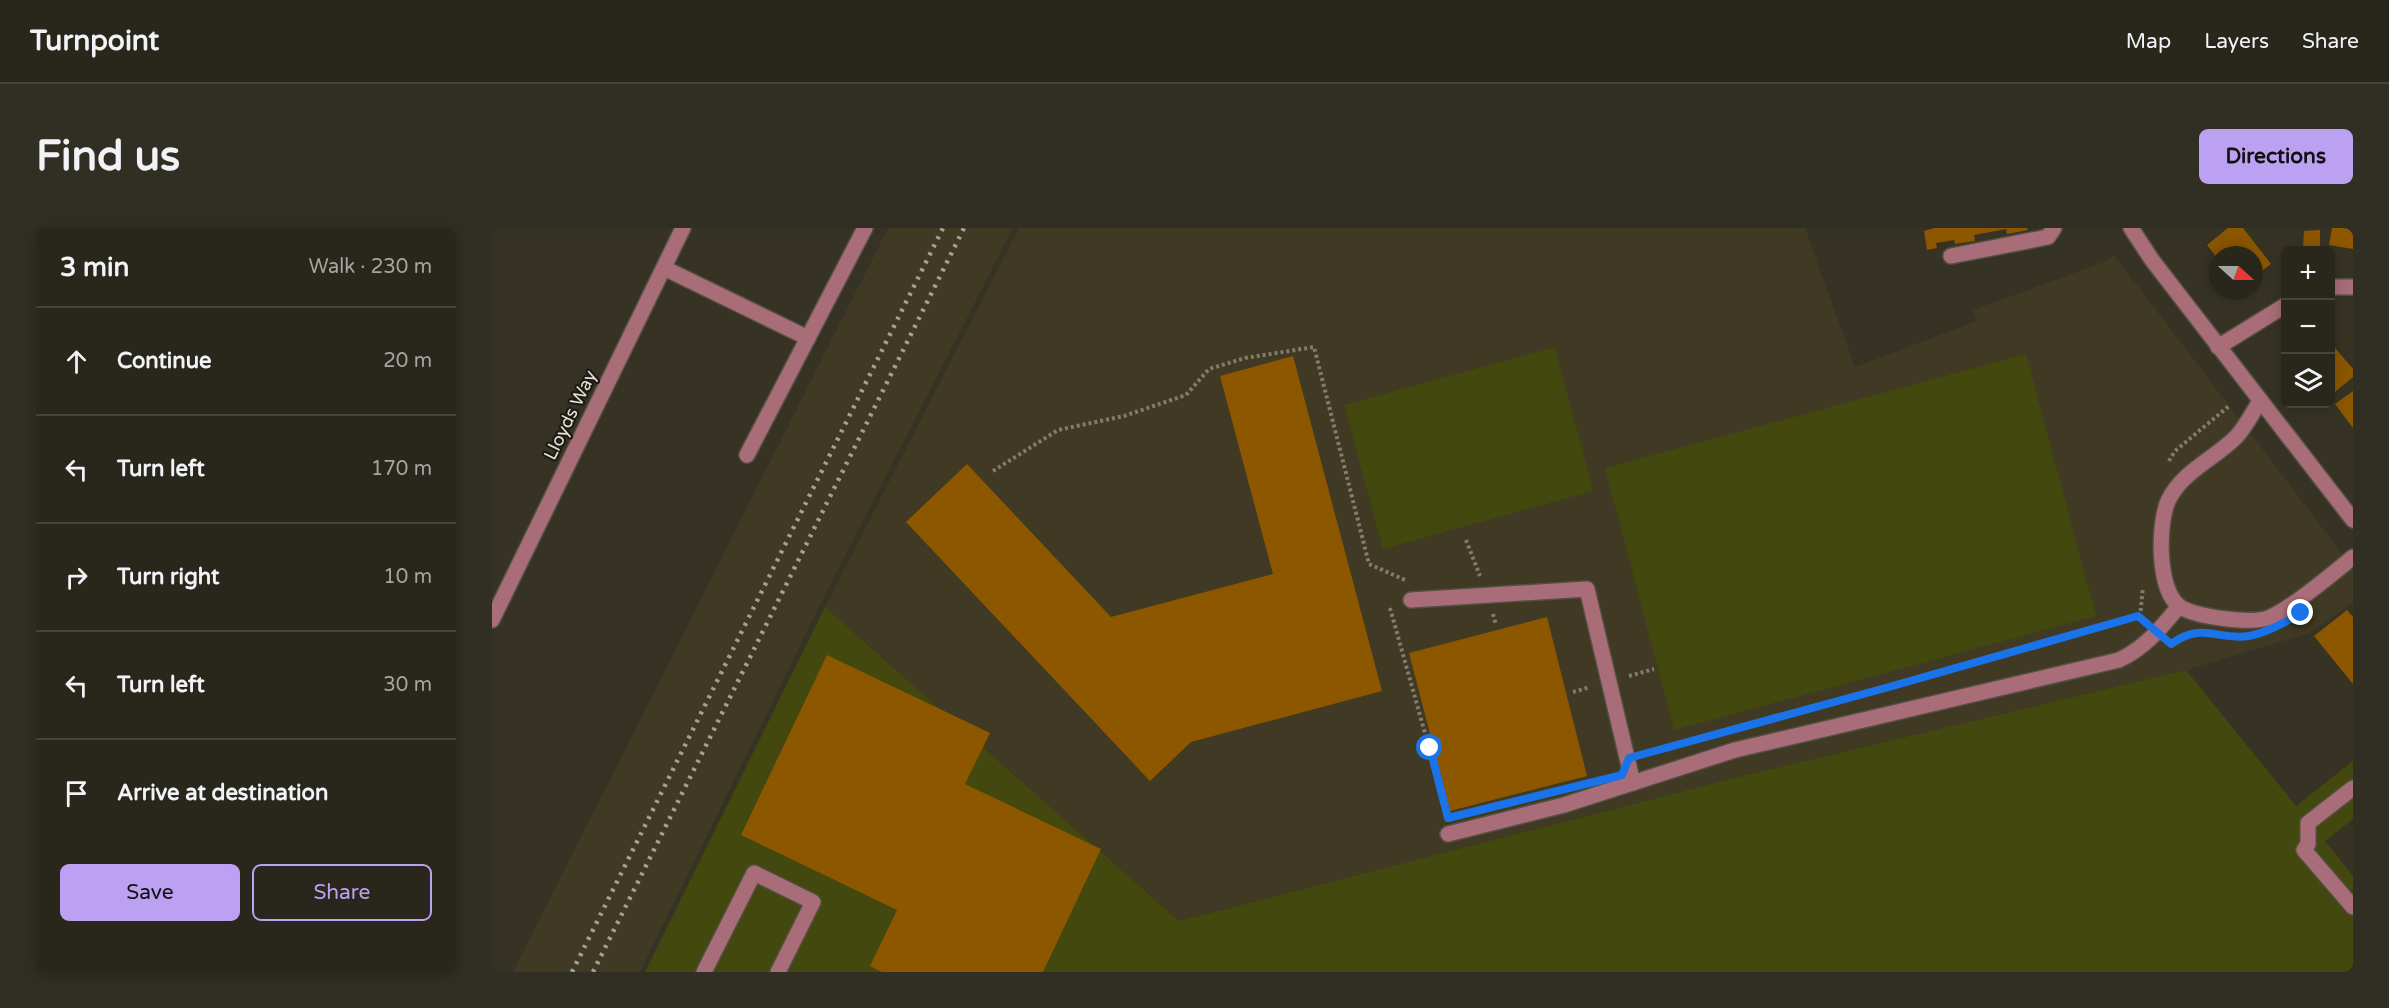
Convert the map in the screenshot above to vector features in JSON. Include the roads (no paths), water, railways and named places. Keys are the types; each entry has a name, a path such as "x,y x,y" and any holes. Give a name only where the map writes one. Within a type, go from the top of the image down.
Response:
{"street":[{"name":"Lloyds Way","path":"492,620 683,228"},
{"path":"747,455 865,228"},
{"path":"1951,256 2048,237 2054,228"},
{"path":"2131,228 2152,260 2218,347 2353,520"},
{"path":"664,268 808,338"},
{"path":"2335,287 2353,288"},
{"path":"2218,347 2281,308"},
{"path":"2260,401 2237,436 2179,484 2168,502 2162,523 2163,572 2169,594 2179,606 2232,621 2268,618 2353,557"},
{"path":"1411,600 1587,590 1633,783"},
{"path":"1448,834 1564,805 1735,750 2119,660 2138,651 2158,633 2179,606"},
{"path":"2353,788 2308,822 2308,844 2304,850 2353,907"},
{"path":"704,972 754,873 813,902 778,972"}],"railway":[{"path":"572,972 943,228"},
{"path":"593,972 964,228"}]}
